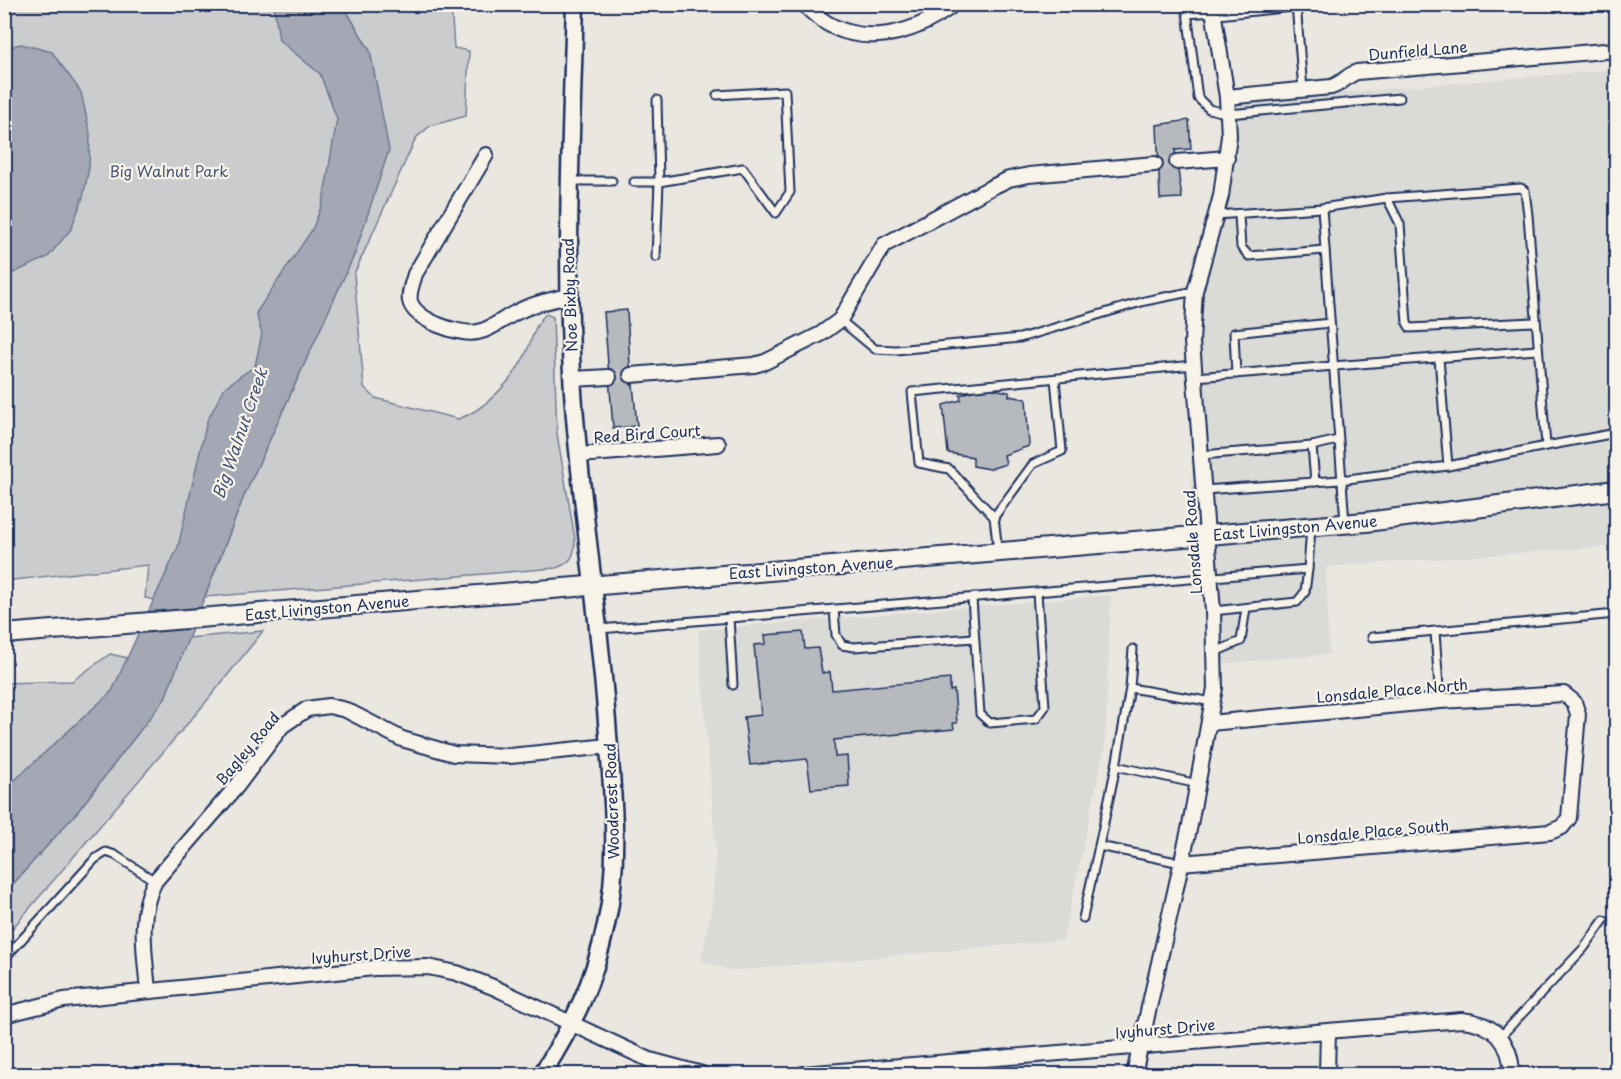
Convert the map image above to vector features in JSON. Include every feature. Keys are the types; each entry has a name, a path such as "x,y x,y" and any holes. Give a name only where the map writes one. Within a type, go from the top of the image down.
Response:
{"main road":[{"name":"East Livingston Avenue","path":"4,634 1345,523 1617,490"}],"street":[{"name":"Noe Bixby Road","path":"575,4 568,296 579,454 595,585"},
{"path":"804,4 841,29 888,36 912,30 934,20 954,4"},
{"path":"1213,8 1287,4"},
{"name":"Lonsdale Road","path":"1134,1074 1198,784 1213,702 1214,611 1195,371 1195,291 1227,158 1229,114 1213,8"},
{"name":"Dunfield Lane","path":"1227,97 1339,85 1350,74 1358,72 1617,50"},
{"path":"486,155 415,274 409,296 413,309 422,318 465,333 477,333 520,310 568,296"},
{"path":"1177,162 1227,158"},
{"path":"631,375 765,362 821,334 840,320 884,245 1009,179 1029,175 1155,164"},
{"path":"573,380 609,377"},
{"name":"Red Bird Court","path":"579,454 718,444"},
{"name":"Woodcrest Road","path":"542,1074 573,1025 598,959 613,888 615,821 595,585"},
{"name":"Lonsdale Place North","path":"1210,723 1440,701 1564,694 1574,702 1578,714 1570,804 1566,823"},
{"name":"Bagley Road","path":"148,991 144,919 149,892 155,881 237,786 282,726 308,709 328,706 346,710 402,739 454,754 510,756 609,747"},
{"name":"Lonsdale Place South","path":"1181,863 1550,832 1566,823"},
{"name":"Ivyhurst Drive","path":"4,1015 64,1000 382,967 428,967 457,974 493,987 650,1060 702,1074"},
{"name":"Ivyhurst Drive","path":"803,1074 908,1070 1139,1047 1462,1020 1484,1024 1501,1036"},
{"path":"1327,1074 1328,1031"},
{"path":"1501,1036 1511,1056 1512,1074"}],"lane":[{"path":"1186,4 1198,98 1209,110 1229,114 1400,98"},
{"path":"1296,4 1303,90"},
{"path":"1187,14 1213,8"},
{"path":"634,182 659,182 743,168 776,213 790,192 785,91 717,96"},
{"path":"656,257 659,182 657,100"},
{"path":"569,181 612,182"},
{"path":"1215,215 1322,208 1387,198 1517,187 1523,189 1528,215 1546,446"},
{"path":"1387,198 1400,224 1407,323 1410,328 1414,330 1535,321"},
{"path":"1322,208 1340,480 1345,523"},
{"path":"1239,215 1241,247 1249,256 1325,250"},
{"path":"840,320 876,349 896,350 1020,338 1145,301 1195,291"},
{"path":"1236,374 1234,333 1330,323"},
{"path":"998,552 994,517 949,469 919,463 912,392 1055,379 1195,371 1236,374 1538,350"},
{"path":"1439,358 1448,466"},
{"path":"994,517 1033,465 1062,451 1055,379"},
{"path":"1204,490 1340,480 1448,466 1617,433"},
{"path":"1201,455 1312,446 1338,440"},
{"path":"1312,446 1315,482"},
{"path":"1214,611 1297,602 1305,592 1311,526"},
{"path":"600,629 1308,569"},
{"path":"972,598 981,714 990,723 1036,719 1045,707 1037,593"},
{"path":"1215,651 1241,641 1246,608"},
{"path":"834,609 836,635 842,645 854,647 974,638"},
{"path":"1372,637 1617,614"},
{"path":"729,618 733,685"},
{"path":"1435,632 1440,701"},
{"path":"1083,918 1116,766 1130,688 1133,649"},
{"path":"1130,688 1213,702"},
{"path":"1116,766 1198,784"},
{"path":"1099,846 1181,863"},
{"path":"4,959 95,859 106,852 115,855 155,881"},
{"path":"1501,1036 1584,948 1604,920"}],"shaded area":[{"path":"1616,57 1616,546 1326,567 1329,654 1218,664 1208,538 1190,507 1192,471 1183,319 1193,316 1228,145 1229,102 1608,70 1608,58"},
{"path":"1111,595 1105,745 1063,940 731,971 701,960 712,906 716,851 698,630"}],"green space":[{"name":"Big Walnut Park","path":"4,5 308,5 363,91 203,535 171,563 154,600 145,598 148,565 5,581"},
{"path":"343,5 451,5 454,48 469,51 466,116 430,126 416,138 354,274 364,387 375,398 458,419 478,409 497,393 520,365 542,318 546,314 553,317 557,434 575,539 574,550 569,561 556,568 205,597 244,496 355,253 388,150 370,51"},
{"path":"263,631 206,702 5,937 5,893 78,811 165,698 188,638"},
{"path":"110,654 128,658 118,680 134,680 5,835 5,683 72,681"}],"water":[{"name":"Big Walnut Creek","path":"274,5 343,5 370,51 389,150 355,253 244,496 165,698 78,811 5,893 5,789 112,691 178,547 207,421 225,387 255,366 262,334 256,313 312,230 323,202 337,119 320,74 279,40"},
{"path":"21,44 52,52 81,92 90,133 89,168 83,197 71,229 48,257 5,277 5,48"}],"building":[{"path":"1189,120 1191,149 1175,150 1182,198 1160,199 1157,125"},
{"path":"627,310 631,385 633,384 637,426 613,428 604,312"},
{"path":"983,387 1009,392 1009,396 1026,399 1029,446 1004,455 1006,464 990,469 973,466 973,457 948,453 943,405 961,400 960,395"},
{"path":"803,632 805,649 818,648 822,673 830,672 832,690 950,679 950,691 954,690 957,723 953,723 954,729 834,740 835,757 847,756 849,786 811,789 807,759 750,765 744,717 761,715 754,645 766,644 765,635"}],"tunnel":[{"path":"1155,164 1177,162"},
{"path":"609,377 631,375"}]}
